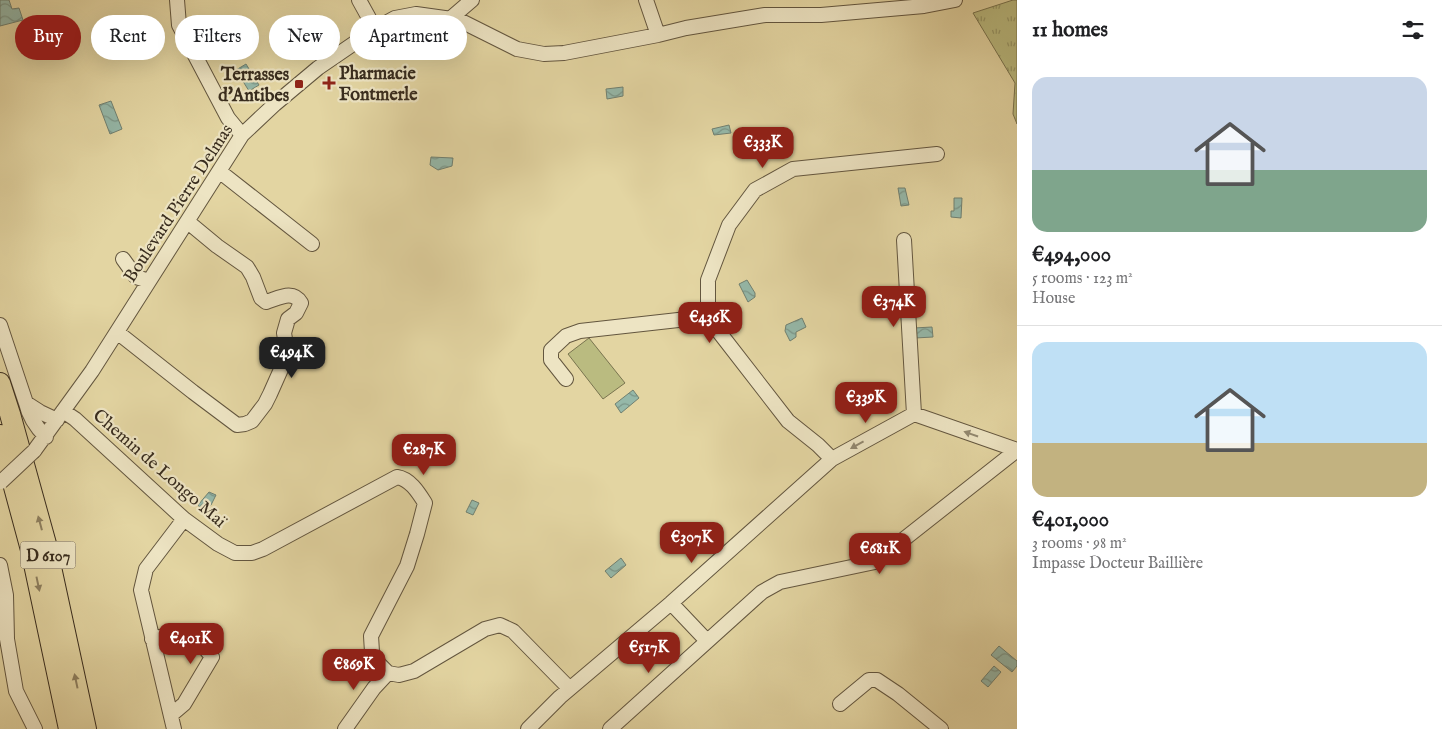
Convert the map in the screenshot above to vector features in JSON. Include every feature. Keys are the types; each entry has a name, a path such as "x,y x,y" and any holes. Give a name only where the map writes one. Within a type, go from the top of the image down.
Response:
{"highway":[{"name":"D 6107","path":"0,383 46,544 86,729"},
{"name":"D 6107","path":"0,435 31,550 69,729"}],"street":[{"path":"177,0 179,25 182,33 228,118 242,135"},
{"path":"359,0 367,15"},
{"path":"454,15 472,0"},
{"path":"646,0 658,35"},
{"name":"Boulevard Pierre Delmas","path":"467,24 517,49 544,54 564,53 686,28 765,15 821,15 924,6 955,0"},
{"name":"Boulevard Pierre Delmas","path":"411,15 425,15"},
{"name":"Boulevard Pierre Delmas","path":"1,483 46,437 92,371 242,135 274,104 318,68 350,46"},
{"path":"708,322 708,280 729,225 755,190 794,170 937,154"},
{"path":"219,172 312,244"},
{"path":"117,332 237,424 245,424 252,421 265,404 282,367 287,351 284,333 288,319 296,313 302,303 293,296 287,295 266,302 261,298 247,267 188,222"},
{"path":"904,240 914,414"},
{"path":"123,259 136,277 149,281"},
{"path":"566,378 561,375 551,360 551,350 566,336 580,331 696,318 708,322 719,332 788,421 832,459"},
{"path":"0,325 29,414 38,429 46,437"},
{"name":"Chemin de Longo Maï","path":"26,403 40,412 74,419 184,519 218,544 235,553 252,553 263,550 397,478 402,478 416,489 425,503 407,566 371,636 372,652 378,663 388,673"},
{"path":"528,729 570,688 671,602 832,459 914,414 1017,450"},
{"path":"610,729 762,592 780,582 875,562 1017,450"},
{"path":"174,729 141,590 146,569 184,519"},
{"path":"0,565 6,595 7,639 16,691 35,729"},
{"path":"671,602 707,641"},
{"path":"345,729 374,688 388,673 399,675 414,671 484,629 500,625 513,631 570,688"},
{"path":"152,638 168,634 204,647 212,657 184,704 171,715"},
{"path":"840,704 869,680 877,680 898,694 941,729"}],"green space":[{"path":"1017,0 1017,124 1013,114 1015,83 973,13"},
{"path":"589,338 625,383 603,399 568,354"}],"water":[{"path":"0,0 9,0 12,9 19,8 21,15 15,15 15,22 0,26"},
{"path":"246,64 259,85 249,91 236,70"},
{"path":"623,87 623,96 607,99 606,89"},
{"path":"111,101 122,129 110,134 99,105"},
{"path":"729,125 731,133 714,135 712,129"},
{"path":"431,157 453,158 452,166 438,170 430,165"},
{"path":"898,188 905,188 909,205 901,206"},
{"path":"954,198 962,198 961,218 951,217 951,211 954,211"},
{"path":"747,280 755,293 755,297 748,302 739,284"},
{"path":"802,318 806,327 796,332 796,337 790,341 785,331 786,325"},
{"path":"932,327 933,337 915,338 914,328"},
{"path":"633,390 639,398 621,413 615,404"},
{"path":"209,492 216,495 211,505 202,511 198,505"},
{"path":"472,500 479,503 473,515 466,512"},
{"path":"621,558 626,565 611,578 605,571"},
{"path":"999,646 1017,661 1017,666 1012,672 991,655"},
{"path":"994,666 1001,672 988,687 981,681"}],"place":[{"name":"Pharmacie Fontmerle","path":"329,83"},
{"name":"Terrasses d'Antibes","path":"299,84"}]}
